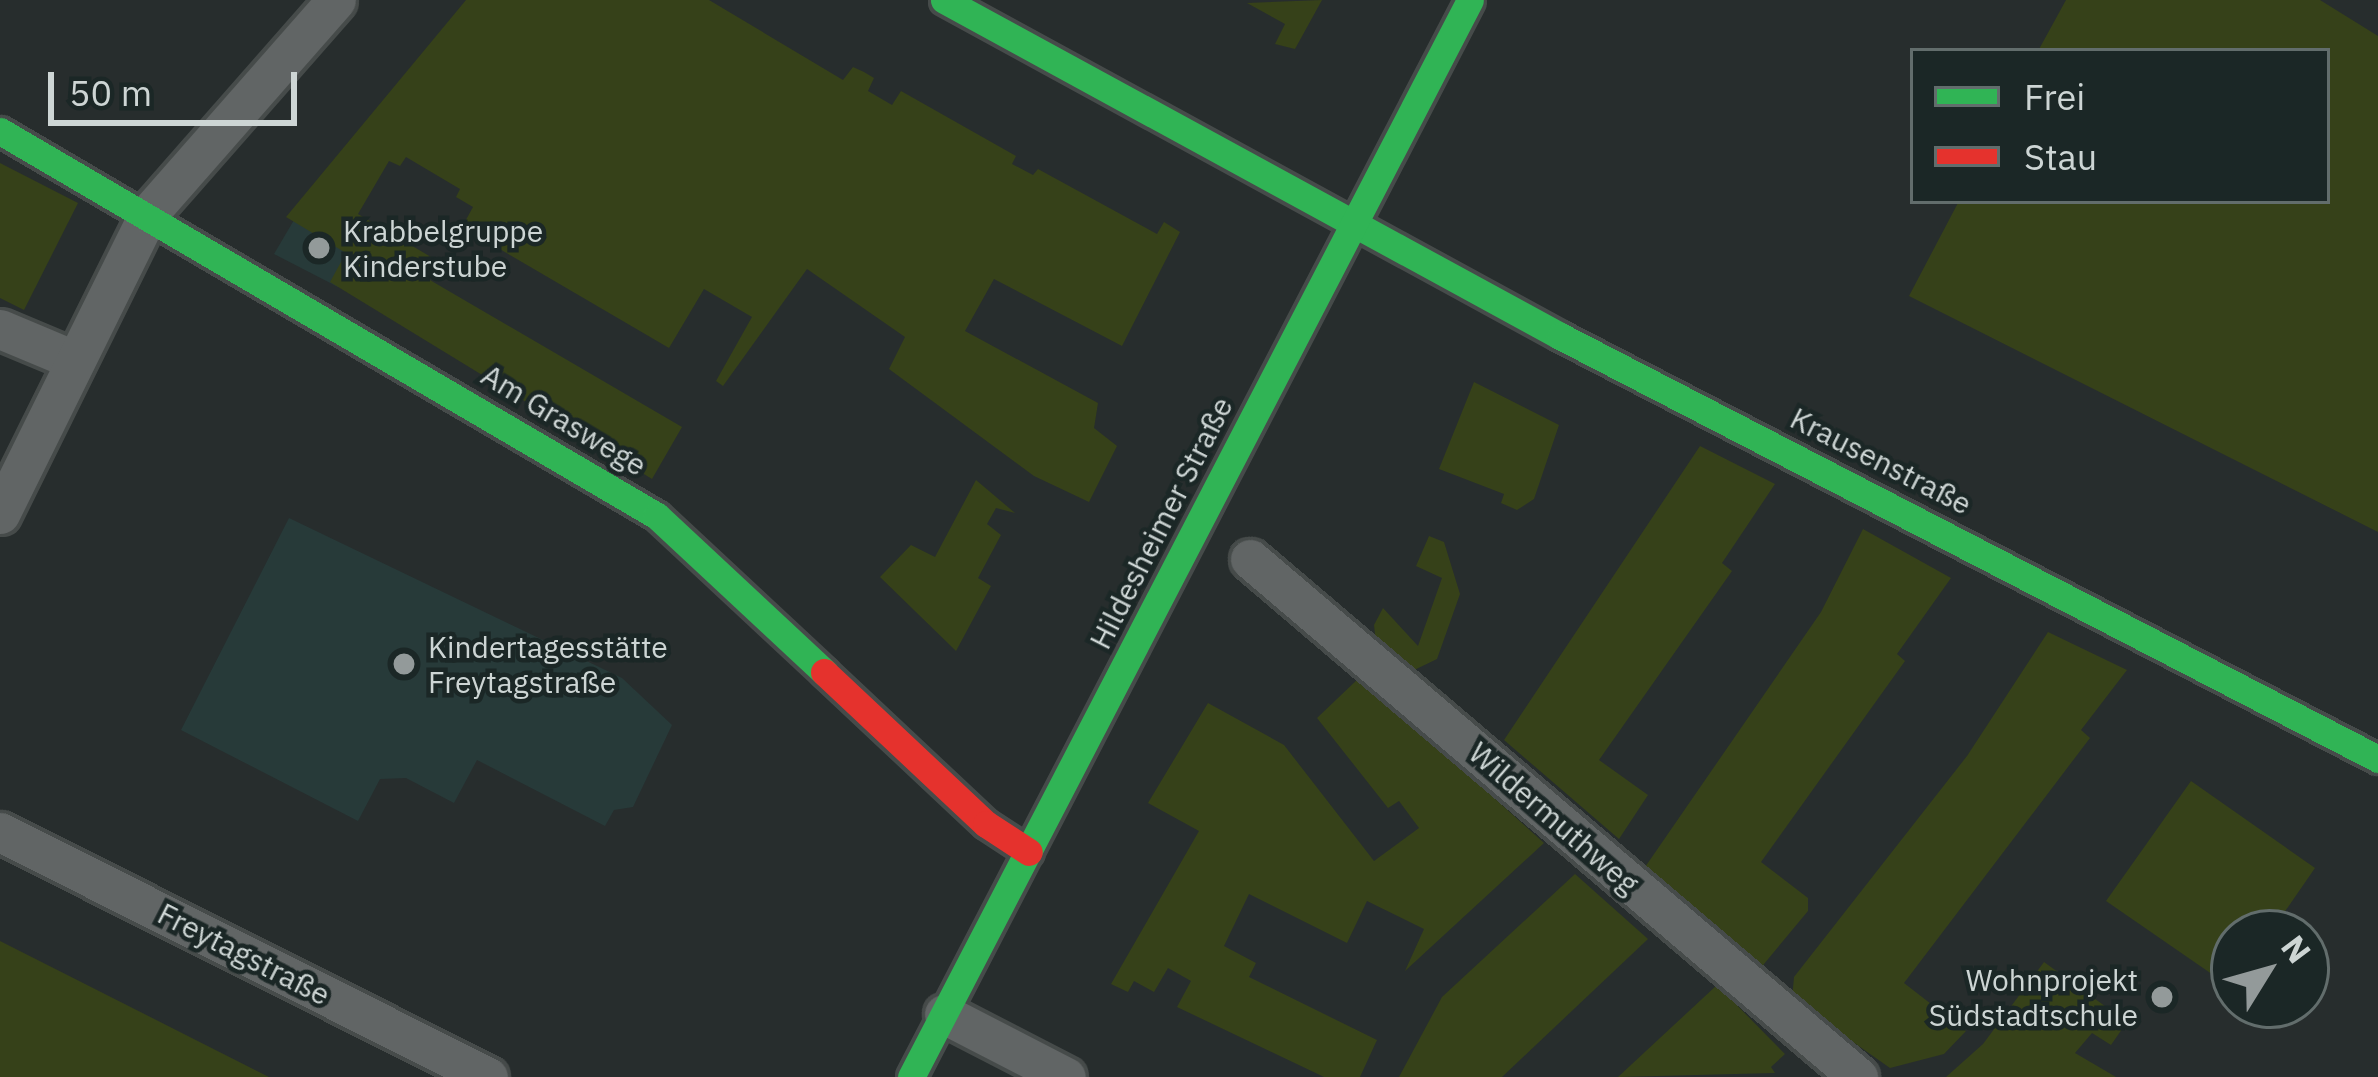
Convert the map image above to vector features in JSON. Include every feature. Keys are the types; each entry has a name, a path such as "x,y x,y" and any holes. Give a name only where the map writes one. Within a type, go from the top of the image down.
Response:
{"street":[{"path":"0,514 149,213 336,0"},
{"name":"Krausenstraße","path":"944,0 1353,224 2378,759"},
{"name":"Hildesheimer Straße","path":"911,1077 1470,0"},
{"name":"Am Graswege","path":"0,131 149,213 657,517 986,824 1029,852"},
{"path":"0,328 74,360"},
{"name":"Wildermuthweg","path":"1250,559 1858,1077"},
{"name":"Freytagstraße","path":"0,832 488,1077"},
{"path":"944,1015 1066,1077"}],"shaded area":[{"name":"Krabbelgruppe Kinderstube","path":"304,203 363,243 338,287 274,254"},
{"name":"Kindertagesstätte Freytagstraße","path":"289,518 622,678 672,725 633,807 614,810 605,826 477,760 454,803 406,778 380,779 358,821 181,730"}],"green space":[{"path":"466,0 709,0 843,80 853,67 864,72 874,78 868,91 892,105 901,91 1016,156 1012,164 1033,175 1038,169 1157,234 1164,222 1180,232 1122,346 994,279 965,331 1098,403 1094,428 1117,446 1089,502 1034,476 889,369 905,337 807,269 723,386 716,381 752,317 704,289 669,348 462,227 473,207 456,197 460,189 406,157 400,166 389,161 358,214 431,257 423,276 682,427 652,479 330,282 346,253 286,217"},
{"path":"1322,0 1295,49 1275,44 1285,24 1247,3"},
{"path":"2066,0 2320,0 2378,36 2378,532 1909,296 1957,204 2330,204 2330,48 2040,48"},
{"path":"0,163 78,203 24,310 0,298"},
{"path":"1474,382 1559,425 1534,499 1517,510 1501,503 1504,494 1439,469"},
{"path":"1700,446 1775,484 1722,563 1732,571 1599,760 1648,795 1619,839 1504,740"},
{"path":"976,480 1015,513 996,508 987,524 1001,535 978,578 991,586 956,651 880,577 911,545 935,557"},
{"path":"1863,529 1951,578 1897,654 1905,661 1761,862 1808,898 1808,911 1759,970 1643,870 1821,612"},
{"path":"1429,536 1444,542 1460,594 1437,659 1408,673 1376,643 1374,625 1383,608 1418,646 1442,578 1416,566"},
{"path":"2048,632 2127,670 2081,730 2090,738 1904,983 1966,1031 1944,1054 1890,1068 1792,999 1794,977 1967,756"},
{"path":"1360,677 1544,843 1405,971 1424,929 1367,901 1347,943 1249,894 1224,946 1256,963 1249,977 1377,1040 1360,1077 1324,1077 1177,1007 1191,981 1168,968 1154,992 1134,981 1128,992 1111,984 1199,831 1148,803 1208,703 1284,745 1374,861 1419,828 1399,801 1388,808 1317,718"},
{"path":"2191,781 2315,868 2287,909 2210,909 2210,973 2106,901"},
{"path":"1575,874 1648,939 1502,1077 1399,1077 1442,997"},
{"path":"0,941 269,1077 0,1077"},
{"path":"2044,962 2127,1022 2111,1045 2092,1033 2075,1053 2116,1077 1946,1077 1983,1044"},
{"path":"1717,985 1785,1054 1771,1067 1775,1073 1618,1077"}],"traffic: fast":[{"path":"944,0 1560,336 2378,759"},
{"path":"911,1077 1470,0"},
{"path":"0,131 657,516 824,672"}],"traffic: jam":[{"path":"824,672 986,824 1029,852"}],"place":[{"name":"Krabbelgruppe Kinderstube","path":"319,248"},
{"name":"Kindertagesstätte Freytagstraße","path":"404,664"},
{"name":"Wohnprojekt Südstadtschule","path":"2162,997"}]}
